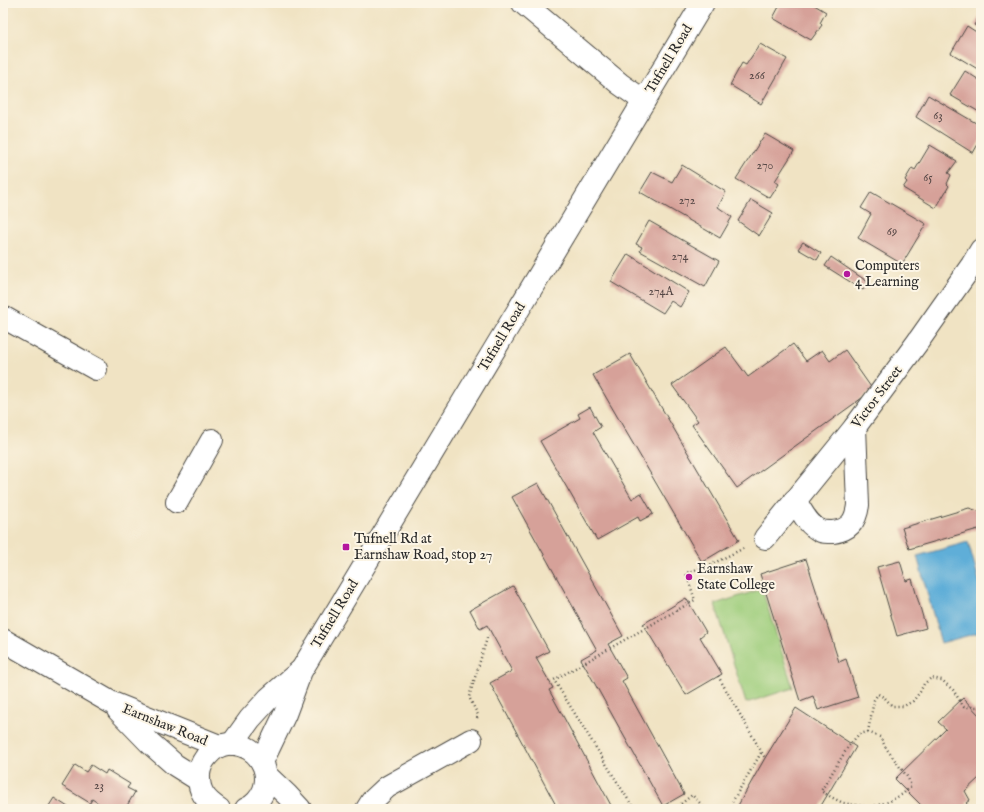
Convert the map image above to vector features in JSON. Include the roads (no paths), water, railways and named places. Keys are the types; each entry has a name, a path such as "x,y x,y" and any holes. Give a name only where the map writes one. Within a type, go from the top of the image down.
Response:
{"street":[{"path":"523,3 622,85 644,101"},
{"name":"Tufnell Road","path":"249,808 257,802 266,785 264,769 301,671 703,3"},
{"name":"Victor Street","path":"765,538 855,427 964,278 981,250"},
{"path":"3,317 96,369"},
{"path":"795,500 813,526 821,531 838,532 852,524 856,516 858,505 855,427"},
{"path":"177,502 212,440"},
{"name":"Earnshaw Road","path":"3,640 112,704 226,745 242,745 257,755 264,769"},
{"name":"Tufnell Road","path":"204,798 200,770 204,760 210,752 226,745 269,698 301,671"},
{"name":"Earnshaw Road","path":"112,704 150,743 175,765 204,798"},
{"path":"367,809 372,801 387,787 471,740"},
{"path":"264,769 300,809"}],"water":[{"path":"968,542 981,587 981,632 941,643 917,556"}],"place":[{"name":"Computers 4 Learning","path":"847,274"},
{"name":"Tufnell Rd at Earnshaw Road, stop 27","path":"346,547"},
{"name":"Earnshaw State College","path":"689,577"}]}
